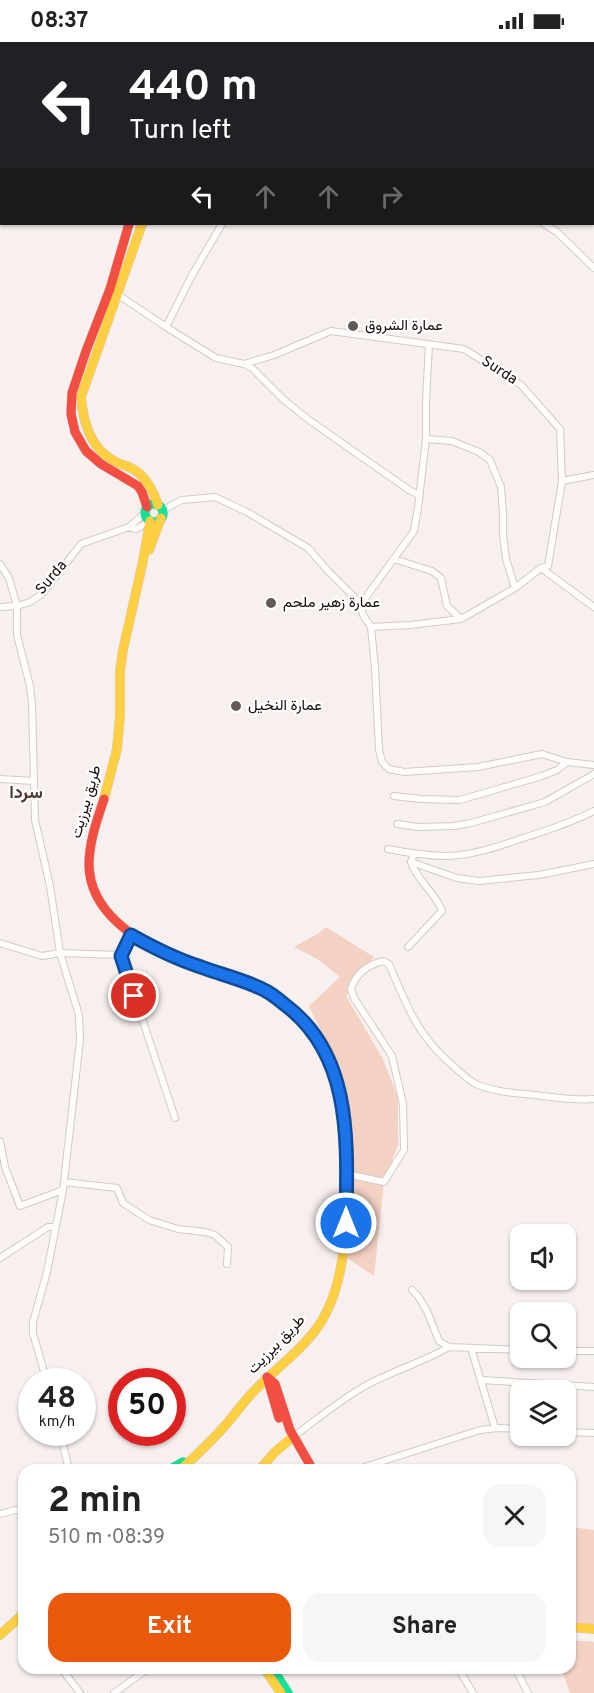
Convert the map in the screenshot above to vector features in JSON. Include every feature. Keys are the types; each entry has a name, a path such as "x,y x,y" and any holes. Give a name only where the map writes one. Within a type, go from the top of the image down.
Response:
{"main road":[{"path":"129,225 113,291 81,397 82,415 87,431 99,450 140,475 150,485 161,511 143,563"},
{"path":"142,225 86,351 72,393 71,414 75,432 86,452 101,464 138,486 142,492 147,514 156,522 161,511"},
{"path":"143,563 147,514 150,504 161,511"},
{"name":"طريق بيرزيت","path":"143,563 132,602 120,665 117,747 107,791 91,841 88,863 93,889 109,913 131,935 175,958 267,991 295,1012 309,1026 332,1067 346,1123 347,1174 344,1250 330,1302 323,1318 310,1336 267,1377 220,1432 186,1464"},
{"path":"267,1377 270,1390 303,1464"},
{"path":"264,1464 291,1438"},
{"path":"291,1438 309,1464"},
{"path":"181,1464 194,1457"},
{"path":"0,1635 18,1620"},
{"path":"576,1628 594,1629"},
{"path":"576,1633 594,1634"},
{"path":"269,1674 283,1692"},
{"path":"275,1674 283,1692"}],"street":[{"path":"166,327 183,291 221,225"},
{"path":"545,225 564,238 594,268"},
{"name":"Surda","path":"113,291 216,358 244,364 274,355 331,330 464,350 521,385 560,429 562,481 548,566 542,568"},
{"path":"361,604 414,531 426,439 429,344"},
{"path":"244,364 252,368 284,400 309,420 419,495"},
{"path":"426,439 452,441 479,452 490,460 501,487 506,559 515,588"},
{"path":"562,481 594,475"},
{"path":"161,511 182,500 214,497 247,512 308,548 361,604 363,615 371,627 379,750 382,762 389,769 404,772 478,767 542,754 567,762 594,765"},
{"name":"Surda","path":"0,607 17,606 30,602 42,594 81,544 132,528 147,514"},
{"path":"132,528 143,535 146,542"},
{"path":"393,559 432,571 441,578 447,606 461,619"},
{"name":"Surda","path":"0,564 9,578 17,606"},
{"path":"371,627 461,619 515,588 542,568 594,607"},
{"path":"17,606 17,635 30,686 35,820 50,886 60,953 79,1015 80,1032 63,1190 47,1272 33,1322 33,1333 43,1368"},
{"path":"394,796 460,800 542,776 567,762"},
{"path":"397,824 418,827 471,823 545,802 594,774"},
{"path":"0,779 34,781"},
{"path":"388,849 414,854 447,856 482,851 571,823 594,811"},
{"path":"408,947 442,911 440,903 414,871 411,862 414,854"},
{"path":"411,862 457,878 479,881 539,875 594,864"},
{"path":"131,935 121,956 174,1118"},
{"path":"0,943 42,956 60,953 121,956"},
{"path":"347,1174 384,1182 404,1150 403,1104 392,1056 354,998 351,989 354,979 373,963 382,961 389,964 408,1011 424,1037 437,1053 466,1078 487,1088 518,1093 594,1099"},
{"path":"0,1141 5,1167 20,1206 63,1190"},
{"path":"64,1182 117,1188 123,1203 149,1220 178,1229 215,1235 228,1247 227,1264"},
{"path":"0,1258 48,1227 55,1227"},
{"path":"412,1290 427,1311 438,1341 449,1347 510,1350"},
{"path":"291,1438 364,1386 449,1347"},
{"path":"471,1348 495,1428"},
{"path":"576,1351 594,1351"},
{"path":"481,1380 594,1388"},
{"path":"374,1464 480,1430 510,1429"},
{"path":"576,1432 594,1433"},
{"path":"63,1446 68,1464"},
{"path":"0,1514 18,1510"},
{"path":"66,1674 80,1693"},
{"path":"114,1693 141,1674"},
{"path":"462,1674 473,1693"},
{"path":"517,1674 528,1693"}],"shaded area":[{"path":"326,927 374,957 346,996 383,1059 398,1098 398,1145 384,1182 374,1276 343,1255 349,1112 335,1061 309,1006 340,977 319,960 294,947"},
{"path":"576,1528 594,1530 594,1625 576,1623"},
{"path":"576,1640 594,1642 594,1693 570,1693 563,1674 576,1674"}],"traffic: fast":[{"path":"154,504 162,509 163,513 158,521 154,522 146,517 145,513 150,505 154,504"},
{"path":"180,1464 183,1462"},
{"path":"276,1674 288,1693"}],"traffic: slow":[{"path":"142,225 81,397 86,425 94,442 106,456 140,475 151,489 158,505"},
{"path":"149,550 161,518"},
{"path":"104,799 117,749 123,650 150,521"},
{"path":"187,1464 223,1428 246,1399 303,1345 327,1311 335,1291 344,1247 347,1159"},
{"path":"264,1464 293,1437"},
{"path":"0,1635 18,1618"},
{"path":"576,1628 594,1629"},
{"path":"268,1674 281,1693"}],"traffic: jam":[{"path":"129,225 110,289 72,393 71,414 75,432 86,451 101,464 138,486 147,507"},
{"path":"104,799 89,856 92,885 100,902 112,917 145,942 181,960 257,987 279,999 304,1022 317,1039 334,1076 340,1096 347,1159"},
{"path":"267,1377 275,1384 290,1430 310,1464"},
{"path":"267,1377 279,1418"}],"place":[{"name":"عمارة الشروق","path":"353,326"},
{"name":"عمارة زهير ملحم","path":"271,603"},
{"name":"عمارة النخيل","path":"236,706"}],"district":[{"name":"سردا","path":"26,793"}],"route":[{"path":"134,996 121,956 131,935 175,958 267,991 309,1026 332,1067 346,1123 346,1223"}]}
